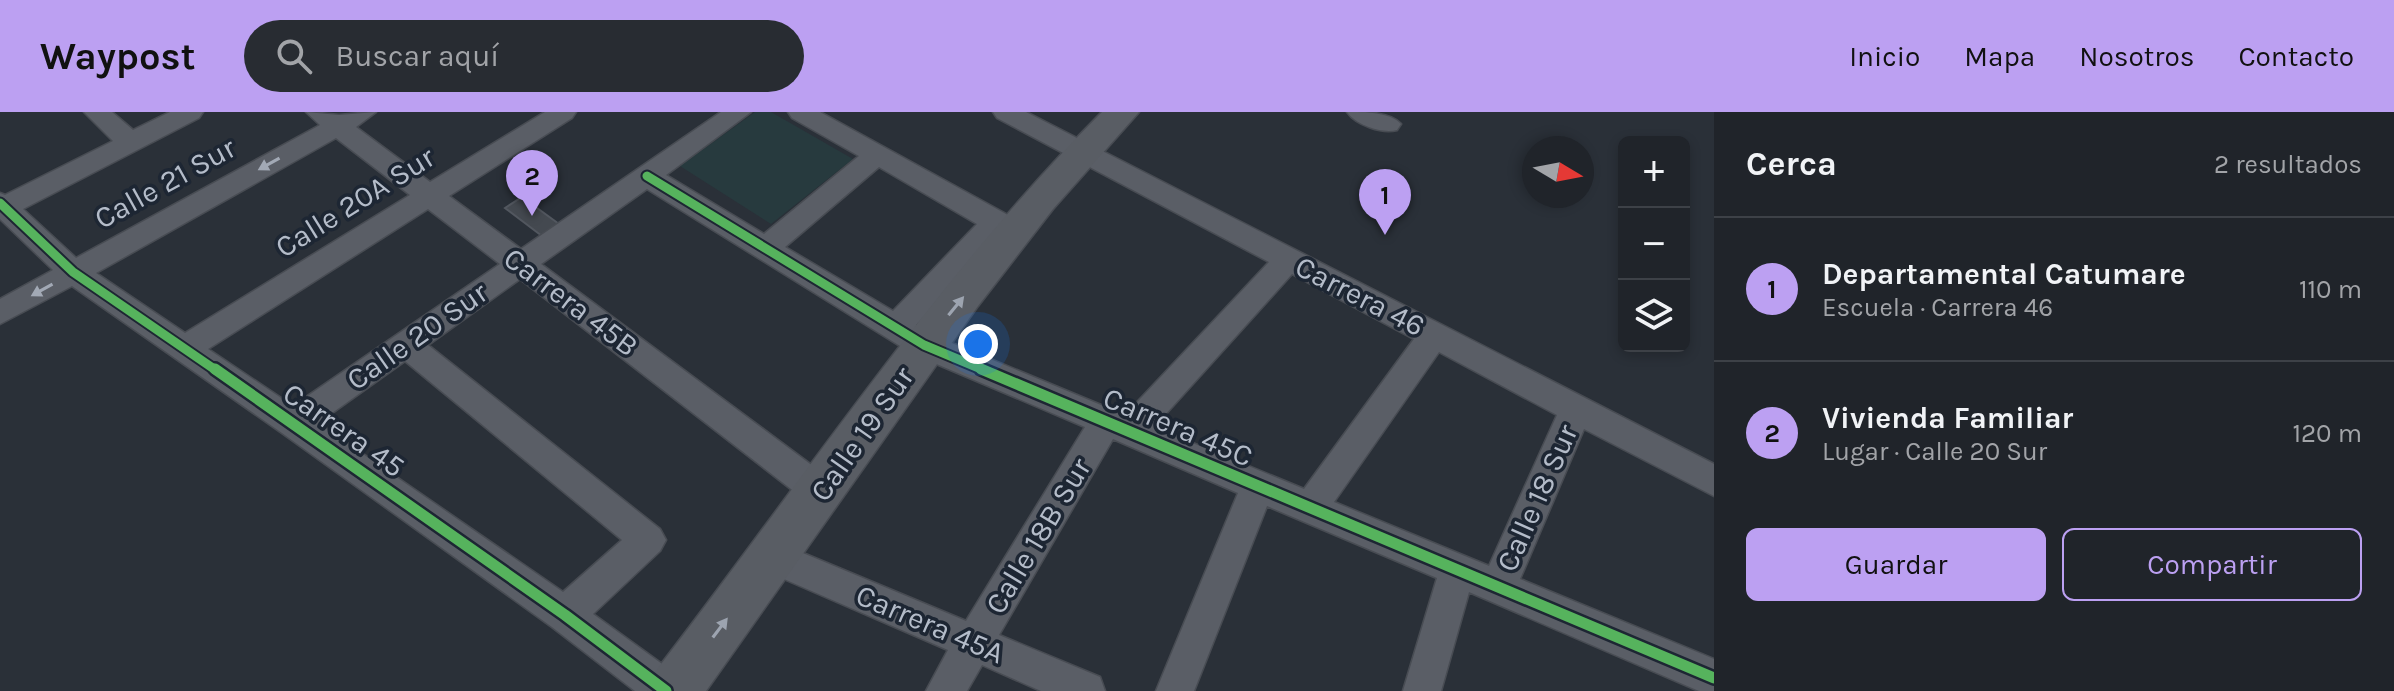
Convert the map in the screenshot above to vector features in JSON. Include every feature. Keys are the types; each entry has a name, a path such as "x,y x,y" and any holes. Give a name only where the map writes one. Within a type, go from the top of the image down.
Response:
{"street":[{"path":"97,112 130,142"},
{"path":"2,205 190,112"},
{"name":"Calle 20A Sur","path":"183,349 563,112"},
{"name":"Calle 20 Sur","path":"293,423 738,112"},
{"path":"801,112 1006,227"},
{"name":"Carrera 46","path":"1006,112 1714,481"},
{"name":"Calle 19 Sur","path":"674,691 821,492 910,337 1006,227 1122,112"},
{"path":"1360,112 1388,124"},
{"name":"Carrera 45B","path":"340,117 431,196 821,492"},
{"name":"Calle 21 Sur","path":"0,313 340,117"},
{"path":"764,249 877,155"},
{"name":"Carrera 45C","path":"647,176 910,337 1498,587 1696,679"},
{"name":"Carrera 45","path":"2,205 73,272 565,615 666,691"},
{"name":"Calle 18B Sur","path":"945,691 1118,427 1289,259"},
{"path":"1310,508 1434,335"},
{"path":"405,344 648,540 565,615"},
{"name":"Calle 18 Sur","path":"1498,587 1576,409"},
{"path":"1175,691 1258,486"},
{"name":"Carrera 45A","path":"774,557 1086,691"},
{"name":"Calle 18 Sur","path":"1422,691 1457,570"}],"green space":[{"path":"755,112 771,112 853,159 771,224 680,166"}],"building":[{"path":"522,197 559,224 542,236 505,208"}],"cycle path":[{"path":"647,176 924,345 1714,678"},
{"path":"0,203 73,272 565,615 666,691"}],"place":[{"name":"Vivienda Familiar","path":"532,216"},
{"name":"Departamental Catumare","path":"1385,235"}]}
